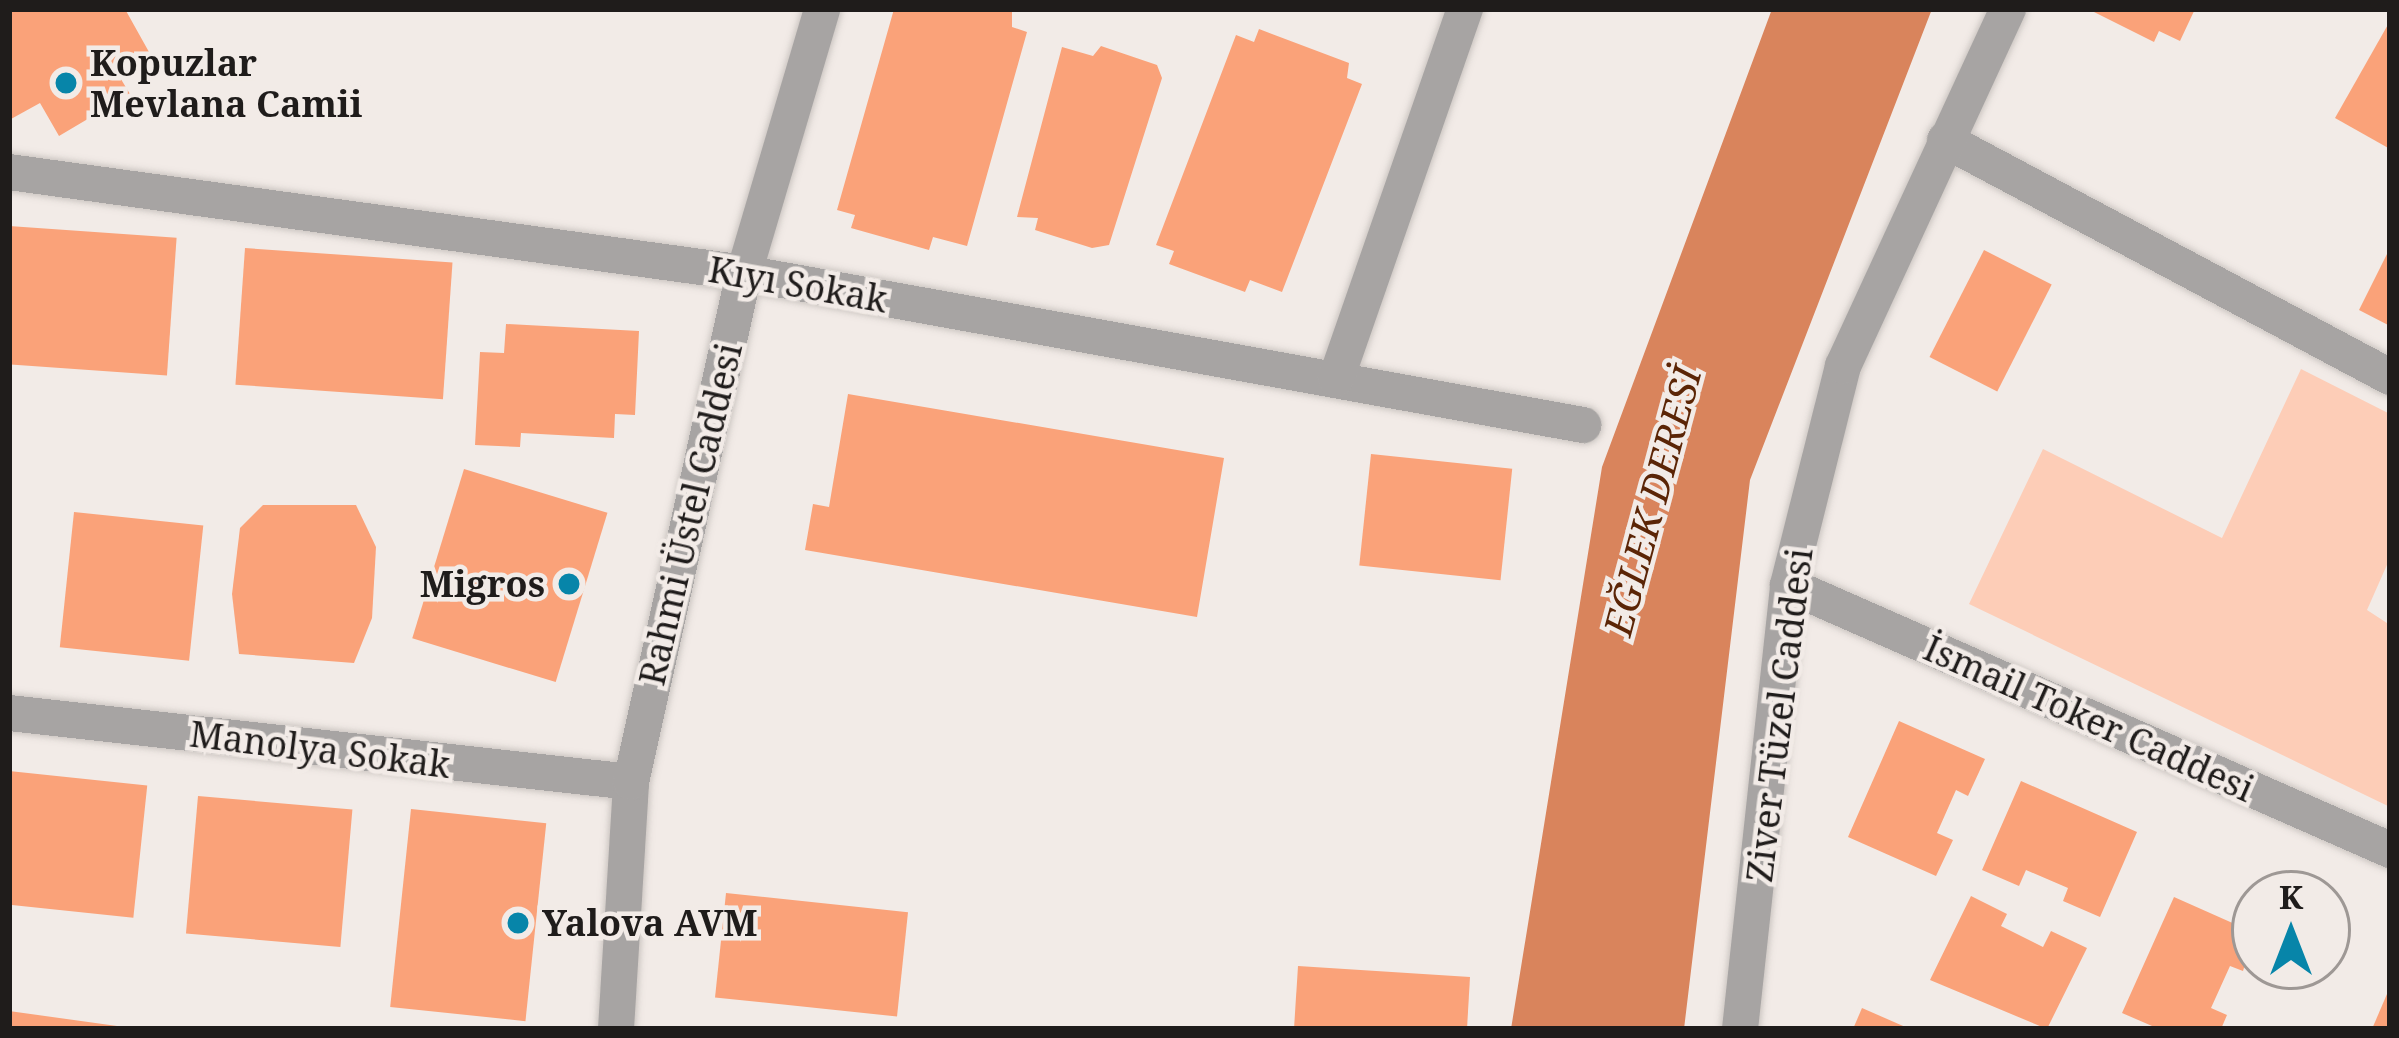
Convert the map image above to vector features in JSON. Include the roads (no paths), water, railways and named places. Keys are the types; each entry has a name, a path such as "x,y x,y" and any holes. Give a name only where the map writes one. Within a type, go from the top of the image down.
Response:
{"street":[{"name":"Rahmi Üstel Caddesi","path":"616,1029 631,782 744,273 822,9"},
{"path":"1336,379 1466,9"},
{"name":"Ziver Tüzel Caddesi","path":"1740,1029 1788,585 1843,366 2008,9"},
{"path":"1945,140 2390,377"},
{"name":"Kıyı Sokak","path":"9,172 744,273 1582,425"},
{"name":"İsmail Toker Caddesi","path":"1788,585 2390,850"},
{"name":"Manolya Sokak","path":"9,713 631,782"}],"water":[{"name":"EĞLEK DERESİ","path":"1772,9 1932,9 1750,480 1684,1029 1511,1029 1602,467"}],"place":[{"name":"Kopuzlar Mevlana Camii","path":"66,83"},
{"name":"Migros","path":"569,584"},
{"name":"Yalova AVM","path":"518,923"}]}
